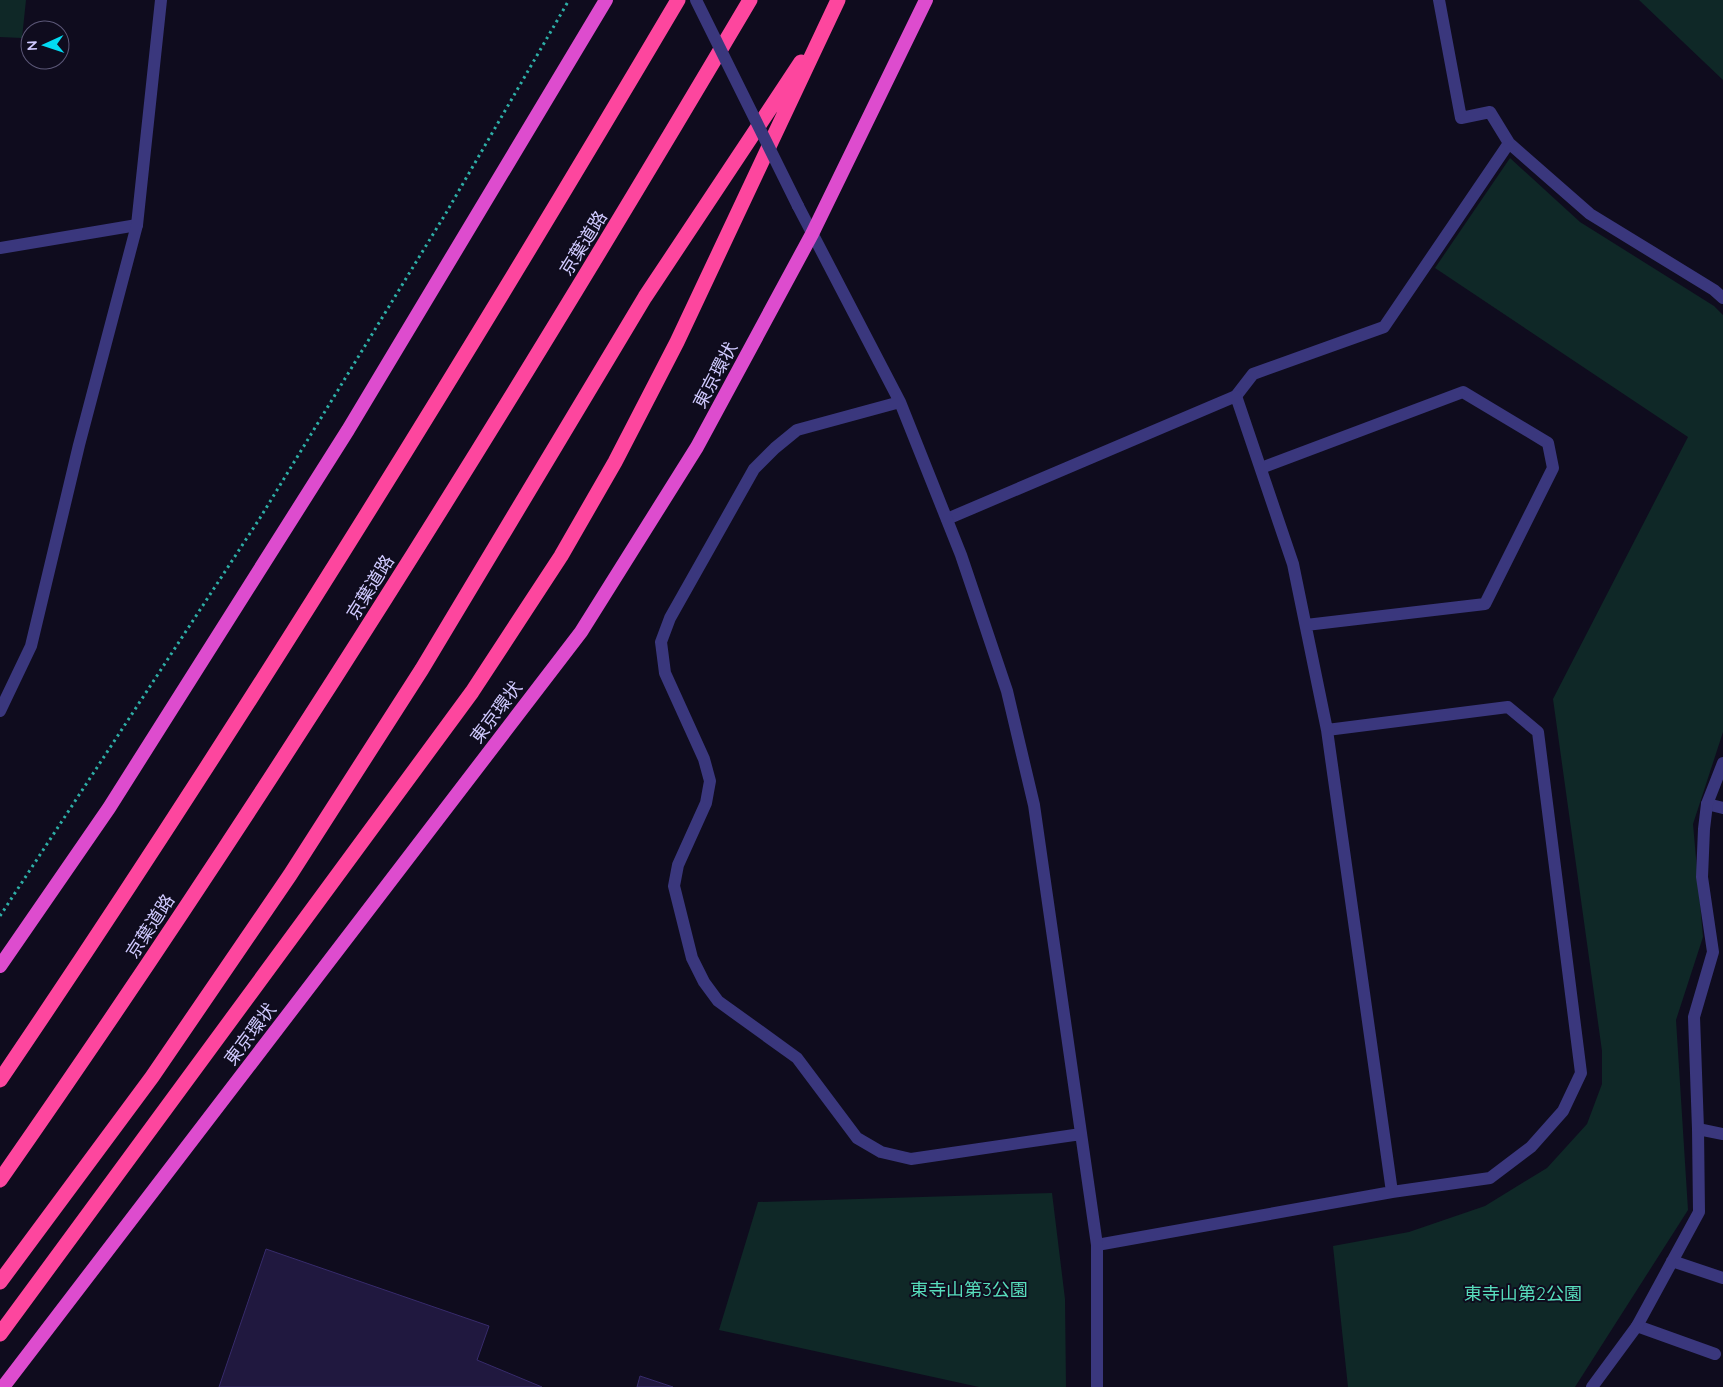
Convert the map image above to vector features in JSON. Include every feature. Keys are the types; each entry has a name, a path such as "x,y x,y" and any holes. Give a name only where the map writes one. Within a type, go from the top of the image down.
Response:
{"highway":[{"path":"0,966 109,808 348,430 606,0"},
{"path":"0,1080 104,926 291,638 437,404 678,0"},
{"name":"京葉道路","path":"0,1180 149,962 340,670 635,195 750,0"},
{"path":"0,1334 472,692 561,556 615,462 677,342 838,0"},
{"name":"東京環状","path":"3,1387 581,632 697,447 812,234 926,0"},
{"path":"0,1282 152,1077 290,875 422,669 645,297 830,17"}],"street":[{"path":"0,710 31,646 79,445 137,225 161,0"},
{"path":"696,0 812,234 900,402 961,555 1007,691 1034,806 1097,1245 1097,1387"},
{"path":"1438,0 1462,118 1490,112 1509,143 1590,214 1714,290 1723,298"},
{"path":"947,519 1236,396 1254,374 1384,327 1509,143"},
{"path":"0,248 137,225"},
{"path":"1261,468 1463,392 1548,443 1553,468 1485,604 1306,625"},
{"path":"1236,396 1294,564 1327,730 1392,1192"},
{"path":"900,402 797,430 775,448 754,469 670,618 661,642 665,673 704,759 710,781 706,803 678,865 674,886 690,949 704,982 718,1001 797,1058 857,1138 881,1152 911,1159 1082,1134"},
{"path":"1097,1245 1392,1192 1490,1178 1531,1146 1564,1112 1581,1074 1538,732 1508,707 1327,730"},
{"path":"1592,1387 1637,1326 1699,1212 1694,1018 1713,952 1702,877 1707,804 1723,763"},
{"path":"1707,804 1723,808"},
{"path":"1698,1129 1723,1134"},
{"path":"1672,1261 1723,1278"},
{"path":"1637,1326 1715,1354"}],"path":[{"path":"0,916 265,510 446,213 569,0"}],"green space":[{"path":"0,0 26,0 24,20 20,20 20,38 0,37"},
{"path":"1639,0 1723,0 1723,80"},
{"name":"東寺山第2公園","path":"1510,158 1580,222 1714,306 1723,315 1723,732 1693,824 1703,937 1676,1020 1688,1210 1575,1387 1348,1387 1333,1246 1409,1232 1485,1206 1547,1168 1587,1124 1602,1084 1602,1051 1553,699 1688,437 1435,268"},
{"name":"東寺山第3公園","path":"1052,1193 1065,1299 1066,1387 979,1387 719,1330 758,1202"}],"building":[{"path":"266,1249 489,1326 477,1360 542,1387 219,1387"},
{"path":"640,1376 673,1387 637,1387"}]}
